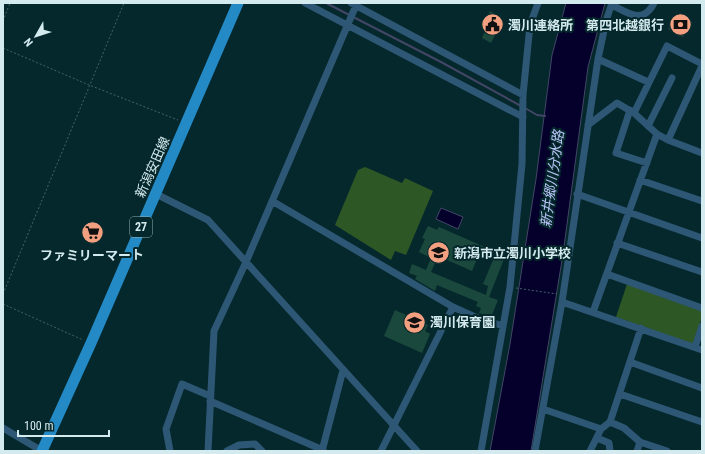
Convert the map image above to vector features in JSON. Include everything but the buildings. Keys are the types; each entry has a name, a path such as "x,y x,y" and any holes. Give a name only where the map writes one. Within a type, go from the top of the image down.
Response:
{"main road":[{"name":"新潟安田線","path":"42,451 91,343 238,3"}],"street":[{"path":"305,3 348,23 524,117"},
{"path":"481,451 510,287 522,164 524,117 523,95 530,24 538,3"},
{"path":"535,451 562,302 598,59 606,21 612,4 633,15 639,16 650,11 654,3"},
{"path":"208,451 214,331 246,262 355,5 523,95"},
{"path":"647,163 616,153 632,112 667,46 702,65 668,140"},
{"path":"598,59 648,82"},
{"path":"648,126 672,78"},
{"path":"588,125 617,102 632,112 657,134 668,140 702,153"},
{"path":"593,312 657,134"},
{"path":"640,180 702,201"},
{"path":"156,194 208,220 417,451"},
{"path":"577,194 629,211 702,238"},
{"path":"272,201 453,307 475,317 503,326"},
{"path":"617,243 702,272"},
{"path":"606,274 702,308"},
{"path":"562,302 641,328 698,349 702,326"},
{"path":"381,451 453,307"},
{"path":"590,451 601,429 610,422 641,328"},
{"path":"630,362 702,388"},
{"path":"170,451 166,429 182,384 210,399 323,450 343,370"},
{"path":"620,394 702,422"},
{"path":"543,409 601,429"},
{"path":"610,422 624,428 640,442 667,451"},
{"path":"3,428 42,451"},
{"path":"597,438 609,443 610,451"},
{"path":"637,451 640,442"},
{"path":"227,451 240,445 255,444 262,451"}],"path":[{"path":"3,21 10,3"},
{"path":"3,294 88,85 124,3"},
{"path":"3,48 88,85 186,124"},
{"path":"518,288 555,293"},
{"path":"3,304 91,343"}],"green space":[{"path":"365,167 402,183 405,178 433,191 406,255 395,251 391,260 335,225 358,170"},
{"path":"627,284 702,311 702,317 693,344 616,317"}],"water":[{"name":"新井郷川分水路","path":"566,3 605,3 588,67 563,254 531,451 490,451 510,344 536,179 552,55"},
{"path":"441,208 463,217 458,229 436,219"}],"waterway":[{"path":"326,3 441,62 521,106"},
{"path":"525,108 537,115 545,116"}],"place":[{"name":"濁川連絡所","path":"492,25"},
{"name":"第四北越銀行","path":"680,25"},
{"name":"ファミリーマート","path":"92,233"},
{"name":"新潟市立濁川小学校","path":"438,253"},
{"name":"濁川保育園","path":"415,322"}]}
